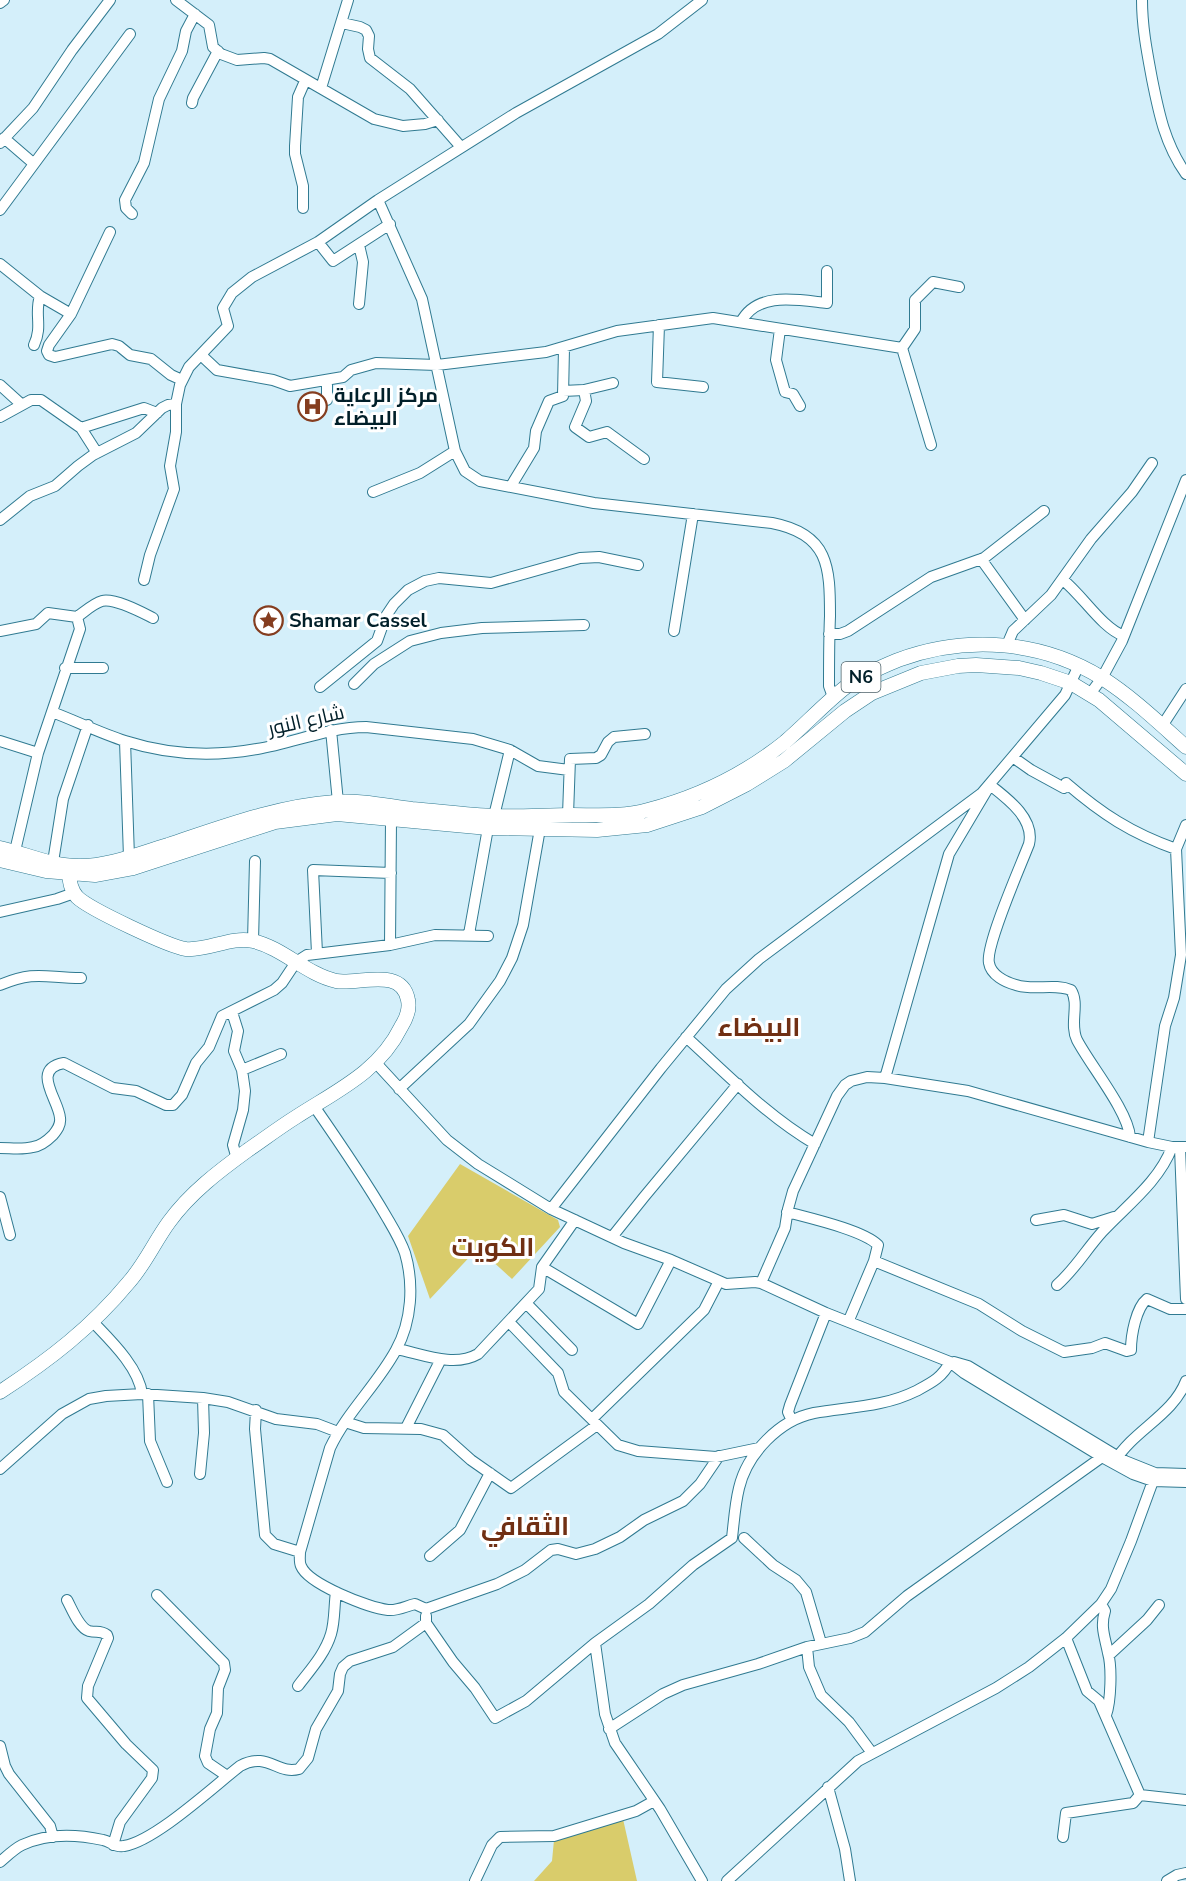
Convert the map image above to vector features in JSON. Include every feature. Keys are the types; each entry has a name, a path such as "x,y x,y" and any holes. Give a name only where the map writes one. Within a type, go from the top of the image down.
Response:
{"main road":[{"name":"N6","path":"541,822 568,815 610,816 644,811 676,802 709,788 763,759 852,682 918,653 972,644 1007,645 1046,652 1078,665 1102,678 1186,747"},
{"name":"N6","path":"541,822 597,830 632,828 702,807 733,793 784,761 845,711 872,693 921,674 976,664 1019,668 1071,683 1090,694 1186,774"},
{"path":"833,697 845,711"},
{"path":"0,848 53,862 83,866 129,857 287,808 338,802 491,822"},
{"path":"0,860 46,871 95,875 133,868 275,822 337,814 391,820 541,822"},
{"path":"0,1392 60,1351 92,1321 137,1273 168,1223 183,1205 237,1159 358,1078 376,1063 397,1036 408,1013 408,997 401,986 389,980 336,981 253,941 237,940 199,948 176,946 104,913 78,898 70,884 69,874"}],"street":[{"path":"0,3 4,0"},
{"path":"33,163 2,141 33,108 72,50 110,0"},
{"path":"176,0 209,25 212,45 218,51 237,60 264,57 270,59 359,112 386,123 416,126 438,120"},
{"path":"321,88 348,0"},
{"path":"144,580 150,555 174,489 170,466 176,432 176,404 182,380 186,370 228,326 223,308 232,293 252,277 318,242 378,200 516,112 658,34 702,0"},
{"path":"1142,0 1143,35 1161,123 1174,156 1186,174"},
{"path":"132,214 126,208 125,200 144,163 159,99 182,51 186,31 195,14"},
{"path":"342,23 366,30 369,36 370,58 405,84 461,147"},
{"path":"1,206 130,34"},
{"path":"192,102 218,51"},
{"path":"303,208 304,190 295,146 298,97 305,81"},
{"path":"378,200 422,299 455,451 465,471 474,479 594,503 779,524 794,530 811,541 822,552 828,568 829,686 833,697"},
{"path":"318,242 333,261 390,224"},
{"path":"110,232 71,314 47,351 49,355 55,357 112,344 119,346 130,356 151,359 171,375 182,380"},
{"path":"359,245 363,262 359,304"},
{"path":"0,264 40,296 71,314"},
{"path":"741,322 746,312 757,304 787,299 827,303 827,272"},
{"path":"902,348 915,329 915,300 933,282 959,287"},
{"path":"34,345 39,334 40,322 36,308 40,296"},
{"path":"201,355 218,370 273,380 290,386 343,377 351,370 376,363 437,365 546,352 617,331 713,318 902,348"},
{"path":"659,325 657,382 703,387"},
{"path":"780,328 776,360 785,392 794,394 800,406"},
{"path":"511,486 534,448 537,431 549,401 563,396 564,348"},
{"path":"902,348 931,445"},
{"path":"327,380 327,400"},
{"path":"563,392 613,383"},
{"path":"0,385 21,404"},
{"path":"584,390 586,401 575,427 589,436 607,432 644,459"},
{"path":"0,417 21,404 31,400 41,400 81,428 97,453"},
{"path":"0,520 30,496 56,486 97,453 136,434 168,405 176,404"},
{"path":"81,428 144,408 157,413"},
{"path":"373,492 420,473 455,451"},
{"path":"1007,645 1011,634 1051,595 1095,534 1132,492 1152,463"},
{"path":"1090,694 1102,678 1124,636 1186,480"},
{"path":"830,634 848,631 931,577 981,559 1044,511"},
{"path":"674,631 693,514"},
{"path":"320,687 377,641 386,615 394,604 408,590 425,581 439,578 491,584 580,558 599,557 638,565"},
{"path":"981,559 1025,620"},
{"path":"1063,580 1081,595 1111,630 1124,636"},
{"path":"0,631 36,624 48,613 77,616 99,601 106,600 153,618"},
{"path":"15,851 38,753 80,629 77,616"},
{"path":"354,684 374,664 410,640 441,633 482,628 584,625"},
{"path":"885,1078 949,854 990,785 1065,695 1078,665"},
{"path":"65,668 103,668"},
{"path":"1162,726 1186,689"},
{"name":"شارع النور","path":"52,712 125,741 188,754 225,754 260,749 331,730 366,727 473,739 510,750 538,765 569,770"},
{"path":"53,862 63,799 88,725"},
{"path":"331,730 338,802"},
{"path":"568,815 570,759 599,757 614,737 645,734"},
{"path":"0,741 38,753"},
{"path":"125,741 129,857"},
{"path":"469,934 491,822 510,750"},
{"path":"1014,758 1064,788 1066,783 1130,831 1176,849"},
{"path":"551,1209 726,989 749,967 990,785"},
{"path":"990,785 1018,811 1027,823 1030,832 1029,844 995,934 988,959 989,966 998,977 1015,985 1031,988 1062,987 1073,992 1074,1032 1126,1120 1130,1137"},
{"path":"390,945 391,820"},
{"path":"399,1089 469,1024 500,981 512,958 523,925 541,822"},
{"path":"1148,1142 1165,1026 1174,998 1181,955 1176,849 1186,825"},
{"path":"253,941 255,861"},
{"path":"317,953 312,870 391,873"},
{"path":"0,912 57,899 74,892"},
{"path":"0,1148 36,1147 45,1142 57,1129 60,1124 60,1114 47,1080 52,1068 60,1063 72,1066 113,1088 136,1091 166,1105 172,1105 182,1095 196,1063 209,1047 219,1021 226,1013 278,987 296,963 308,955 390,945 435,935 488,936"},
{"path":"0,986 30,975 81,978"},
{"path":"232,1012 238,1031 234,1051 242,1070 245,1096 233,1145 237,1159"},
{"path":"686,1037 770,1113 815,1144"},
{"path":"242,1070 281,1054"},
{"path":"376,1063 447,1140 478,1164 551,1209 719,1281 733,1285 761,1283 826,1313 849,1320 950,1362 968,1366 1104,1454 1153,1481 1186,1482"},
{"path":"761,1283 783,1235 793,1191 837,1096 845,1085 852,1081 867,1077 885,1078 968,1091 1148,1142 1179,1147"},
{"path":"612,1237 738,1084"},
{"path":"314,1106 395,1230 405,1253 411,1291 406,1320 397,1349 338,1432 327,1456 300,1552 301,1566 305,1573 336,1592 364,1605 395,1610 415,1604 426,1609 497,1584 525,1570 551,1550 558,1549 576,1554 595,1549 620,1537 644,1520 682,1501 700,1484 719,1456"},
{"path":"1057,1285 1074,1270 1096,1239 1179,1147"},
{"path":"1179,1147 1186,1299"},
{"path":"0,1197 10,1235"},
{"path":"787,1212 870,1239 878,1245 874,1261 849,1320"},
{"path":"1036,1220 1064,1215 1092,1224 1117,1216"},
{"path":"397,1349 454,1361 471,1358 486,1347 539,1289 542,1267 575,1220"},
{"path":"542,1267 638,1324 671,1260"},
{"path":"874,1261 989,1309 1022,1331 1064,1352 1092,1348 1105,1343 1127,1351 1131,1350 1135,1325 1143,1303 1147,1299 1170,1310 1186,1309"},
{"path":"345,1422 364,1428 406,1428 431,1431 443,1436 471,1460 511,1488 595,1422 704,1310 719,1281"},
{"path":"526,1303 572,1350"},
{"path":"792,1421 788,1412 790,1405 826,1313"},
{"path":"92,1321 122,1353 145,1394 150,1441 167,1482"},
{"path":"509,1322 558,1373 564,1392 618,1445 638,1450 690,1456 719,1456 759,1448"},
{"path":"406,1428 441,1359"},
{"path":"426,1609 426,1623 453,1662 476,1688 495,1718 526,1701 595,1643 649,1604 693,1565 732,1538 741,1481 759,1448 781,1428 811,1414 868,1407 909,1395 938,1379 950,1362"},
{"path":"1115,1460 1176,1400 1186,1381"},
{"path":"0,1469 75,1405 89,1399 106,1396 145,1394 228,1401 276,1419 317,1424 338,1432"},
{"path":"200,1474 204,1433 203,1398"},
{"path":"256,1410 265,1535 274,1544 300,1552"},
{"path":"609,1729 672,1689 807,1647 850,1638 865,1632 908,1596 1104,1454"},
{"path":"1115,1460 1155,1473 1186,1474"},
{"path":"430,1556 460,1530 490,1473"},
{"path":"727,1881 850,1767 872,1753 996,1688 1066,1638 1101,1604 1121,1568 1153,1481"},
{"path":"744,1538 773,1565 796,1580 806,1592 821,1643"},
{"path":"298,1686 327,1643 332,1627 336,1592"},
{"path":"157,1595 224,1663 225,1670 219,1684 217,1713 210,1729 205,1756 208,1763 228,1776"},
{"path":"67,1600 84,1628 91,1632 100,1631 108,1638 88,1686 87,1698 126,1744 153,1770 152,1778 120,1822 113,1845"},
{"path":"1101,1604 1105,1611 1102,1632 1109,1655 1108,1698 1105,1716"},
{"path":"1109,1655 1137,1630 1159,1605"},
{"path":"0,1862 20,1846 53,1837 73,1835 106,1840 120,1847 126,1846 150,1836 240,1766 256,1760 290,1770 299,1769 308,1758 316,1729 338,1691 343,1667 350,1661 393,1647 426,1623"},
{"path":"1066,1638 1088,1691 1099,1701 1140,1795"},
{"path":"595,1643 602,1703 609,1729 620,1753 654,1801 702,1881"},
{"path":"807,1647 809,1667 821,1695 849,1722 872,1753"},
{"path":"0,1746 6,1769 50,1826 53,1837"},
{"path":"828,1787 845,1849 850,1881"},
{"path":"1140,1795 1186,1800"},
{"path":"1063,1837 1066,1813 1133,1803 1140,1795"},
{"path":"475,1881 492,1845 500,1837 554,1836 636,1811 654,1801"},
{"path":"1167,1881 1186,1873"}],"shaded area":[{"path":"460,1164 558,1220 560,1227 512,1279 478,1248 430,1299 408,1236"},
{"path":"623,1819 637,1881 534,1881 552,1861 554,1840"}],"place":[{"name":"مركز الرعاية البيضاء","path":"313,407"},
{"name":"Shamar Cassel","path":"268,620"}],"district":[{"name":"البيضاء","path":"759,1027"},
{"name":"الكويت","path":"493,1247"},
{"name":"الثقافي","path":"525,1526"}]}
